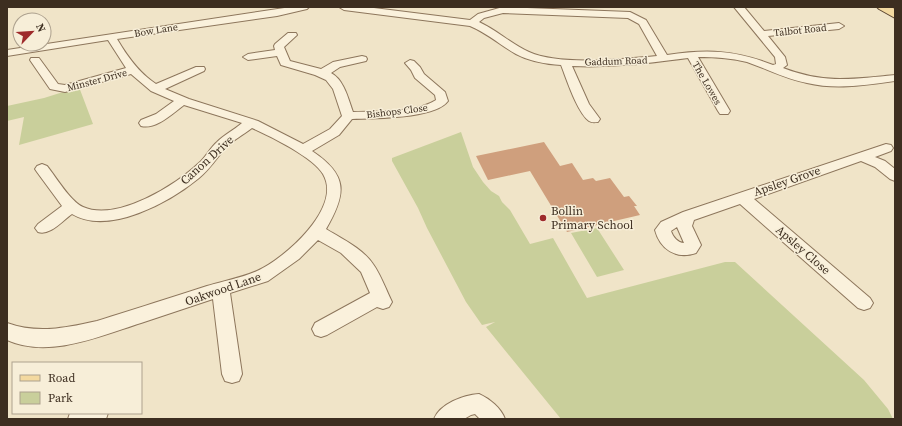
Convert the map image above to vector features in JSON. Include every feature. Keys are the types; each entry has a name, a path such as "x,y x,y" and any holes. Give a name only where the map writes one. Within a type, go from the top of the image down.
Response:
{"main road":[{"path":"883,7 895,14"}],"street":[{"name":"Bow Lane","path":"7,53 277,13 304,7"},
{"name":"Gaddum Road","path":"344,7 472,23 490,30 520,53 536,58 565,62 608,63 664,59 691,54 736,57 775,68 807,80 832,83 895,78"},
{"path":"739,7 780,57 782,65 775,68"},
{"path":"472,23 481,16 503,10 625,15 637,18 643,22 664,59"},
{"name":"Talbot Road","path":"761,34 839,26"},
{"path":"248,57 280,49 292,34"},
{"name":"Oakwood Lane","path":"9,334 34,338 76,334 97,329 262,276 284,263 318,232 324,222 333,198 334,185 330,174 323,165 303,150 250,123 184,100 156,88 132,70 111,37"},
{"path":"280,49 285,63 300,69 323,73 330,77 335,82 348,116 345,124 337,131 303,150"},
{"name":"The Lowes","path":"691,54 724,111"},
{"path":"323,73 337,64 362,59"},
{"name":"Minster Drive","path":"35,60 54,87 65,89 132,70"},
{"path":"565,62 583,105 594,119"},
{"name":"Bishops Close","path":"348,116 402,113 432,108 442,101 441,94 419,76 410,63"},
{"path":"156,88 200,69"},
{"path":"145,123 160,117 184,100"},
{"name":"Canon Drive","path":"71,207 80,212 105,216 134,209 151,202 194,175 210,161 221,146 250,123"},
{"name":"Apsley Grove","path":"688,216 886,148"},
{"path":"863,156 880,164 895,176"},
{"path":"42,169 71,207 43,228"},
{"name":"Apsley Close","path":"742,197 864,303"},
{"path":"318,232 347,249 367,268 382,299 335,320 321,329"},
{"path":"221,290 232,374"},
{"path":"444,419 468,405 479,404 494,419"},
{"path":"78,419 95,414"}],"green space":[{"path":"79,87 93,124 19,145 24,117 7,121 7,106 44,98"},
{"path":"461,132 473,167 483,182 491,191 499,196 502,202 510,210 530,244 553,238 587,298 725,262 735,262 864,380 888,409 893,419 561,419 486,327 495,322 482,325 466,302 392,161 392,158"},
{"path":"597,228 624,270 597,277 571,233"}],"building":[{"path":"544,142 560,166 572,163 583,180 593,178 596,181 610,178 624,197 629,196 637,206 634,206 640,215 567,232 530,171 488,180 476,156"}],"place":[{"name":"Bollin Primary School","path":"543,218"}]}
